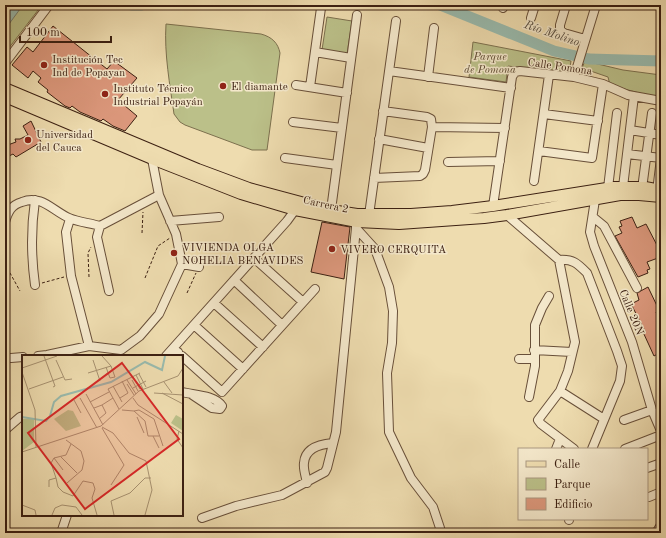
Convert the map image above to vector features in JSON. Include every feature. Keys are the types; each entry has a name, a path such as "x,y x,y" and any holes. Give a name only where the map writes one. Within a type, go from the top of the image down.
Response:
{"main road":[{"name":"Carrera 2","path":"5,88 198,169 249,188 331,210 357,214 411,214 493,206 608,188 660,187"},
{"name":"Carrera 2","path":"5,97 152,159 241,194 295,210 356,225 399,224 507,215 620,195 661,197"}],"street":[{"path":"5,63 49,5"},
{"path":"531,18 535,5"},
{"path":"566,5 560,30 564,33 585,39"},
{"path":"574,77 596,5"},
{"path":"310,87 321,8"},
{"path":"331,210 357,15"},
{"path":"369,215 396,20"},
{"path":"428,77 434,28"},
{"path":"315,52 352,58"},
{"path":"389,71 511,88"},
{"name":"Calle Pomona","path":"493,206 512,77 515,72 520,71 574,77 604,84 592,158 539,151"},
{"path":"534,180 549,74"},
{"path":"604,84 628,95 661,101"},
{"path":"296,85 347,93"},
{"path":"623,187 634,96"},
{"path":"374,178 420,176 423,174 425,170 432,127 431,119 428,117 383,111"},
{"path":"608,188 617,113"},
{"path":"643,181 652,113"},
{"path":"544,114 598,121"},
{"path":"293,122 342,128"},
{"path":"432,127 505,128"},
{"path":"630,130 661,135"},
{"path":"379,139 428,148"},
{"path":"627,154 661,158 660,187"},
{"path":"285,158 337,165"},
{"path":"47,355 89,346 122,350 140,336 159,314 182,264 176,234 159,195 152,159"},
{"path":"448,162 500,160"},
{"path":"5,222 8,212 16,204 25,200 35,200 45,203 70,218 100,226 159,195"},
{"path":"35,200 32,218 32,257 35,284"},
{"name":"Calle 20N","path":"595,200 590,232 594,246 632,342 652,410 661,431"},
{"path":"178,354 194,325 287,221 295,210"},
{"path":"507,215 559,260 575,342 568,371 560,391 538,420 540,424 572,448"},
{"path":"170,222 219,217"},
{"path":"593,217 604,226 637,288"},
{"path":"70,218 66,232 71,276 89,346"},
{"path":"202,518 236,506 282,496 325,472 336,432 356,225"},
{"path":"356,225 375,249 389,287 393,311 392,343 387,373 389,432 411,478 433,507 440,528 438,533"},
{"path":"100,226 97,237 109,291"},
{"path":"254,258 303,302"},
{"path":"559,260 569,260 578,264 587,273 622,366 620,380 592,448"},
{"path":"182,264 199,267"},
{"path":"234,280 282,325"},
{"path":"183,358 222,392 315,289"},
{"path":"529,396 536,366 534,350 535,326 542,308 550,296"},
{"path":"214,303 263,347"},
{"path":"194,325 243,369"},
{"path":"534,350 572,352"},
{"path":"10,358 22,357"},
{"path":"519,359 535,359"},
{"path":"560,391 604,419"},
{"path":"183,392 191,394"},
{"path":"624,420 652,410"},
{"path":"5,430 22,416"},
{"path":"628,448 661,435"},
{"path":"556,448 560,440"},
{"path":"307,483 304,463 309,451 319,445 333,443"},
{"path":"648,468 661,463"},
{"path":"649,497 661,492"},
{"path":"61,533 67,516"},
{"path":"656,533 661,526"}],"path":[{"path":"142,233 144,203"},
{"path":"145,278 158,246 176,234"},
{"path":"89,278 88,253 97,237"},
{"path":"5,264 20,291"},
{"path":"187,293 199,267"},
{"path":"35,284 71,276"}],"green space":[{"path":"5,5 42,5 5,53"},
{"path":"327,17 352,21 347,54 322,50"},
{"name":"El diamante","path":"166,24 261,34 276,43 280,53 267,150 252,150 180,122 174,114 167,58"},
{"name":"Parque de Pomona","path":"473,42 571,61 569,74 508,66 506,82 469,77"},
{"path":"585,61 623,70 661,75 661,99 610,85 608,77 582,68"}],"shaded area":[{"path":"5,5 23,5 9,24 5,21"}],"building":[{"path":"53,26 107,69 114,61 137,78 118,100 137,116 125,131 113,126 103,119 101,121 80,112 72,106 70,108 65,106 47,92 48,90 38,82 41,78 33,71 28,78 12,65 27,47 33,52"},
{"name":"Universidad del Cauca","path":"31,121 41,142 16,157 13,154 5,158 5,146 16,142 15,139 20,139 28,135 23,126"},
{"path":"632,217 637,228 646,224 661,253 657,255 658,258 647,262 650,269 647,270 648,273 638,277 615,236 622,233 619,227 622,226 620,221"},
{"name":"VIVERO CERQUITA","path":"322,222 350,227 344,279 311,272"},
{"path":"648,287 659,310 656,312 661,324 661,352 654,356 643,332 645,331 631,304 639,300 637,293"}],"waterway":[{"name":"Río Molino","path":"132,5 141,5"},
{"name":"Río Molino","path":"440,5 554,51 589,59 661,61"}],"place":[{"name":"Institución Tec Ind de Popayan","path":"44,65"},
{"name":"El diamante","path":"223,86"},
{"name":"Instituto Técnico Industrial Popayán","path":"105,94"},
{"name":"Universidad del Cauca","path":"28,140"},
{"name":"VIVERO CERQUITA","path":"332,249"},
{"name":"VIVIENDA OLGA NOHELIA BENAVIDES","path":"174,253"}]}
